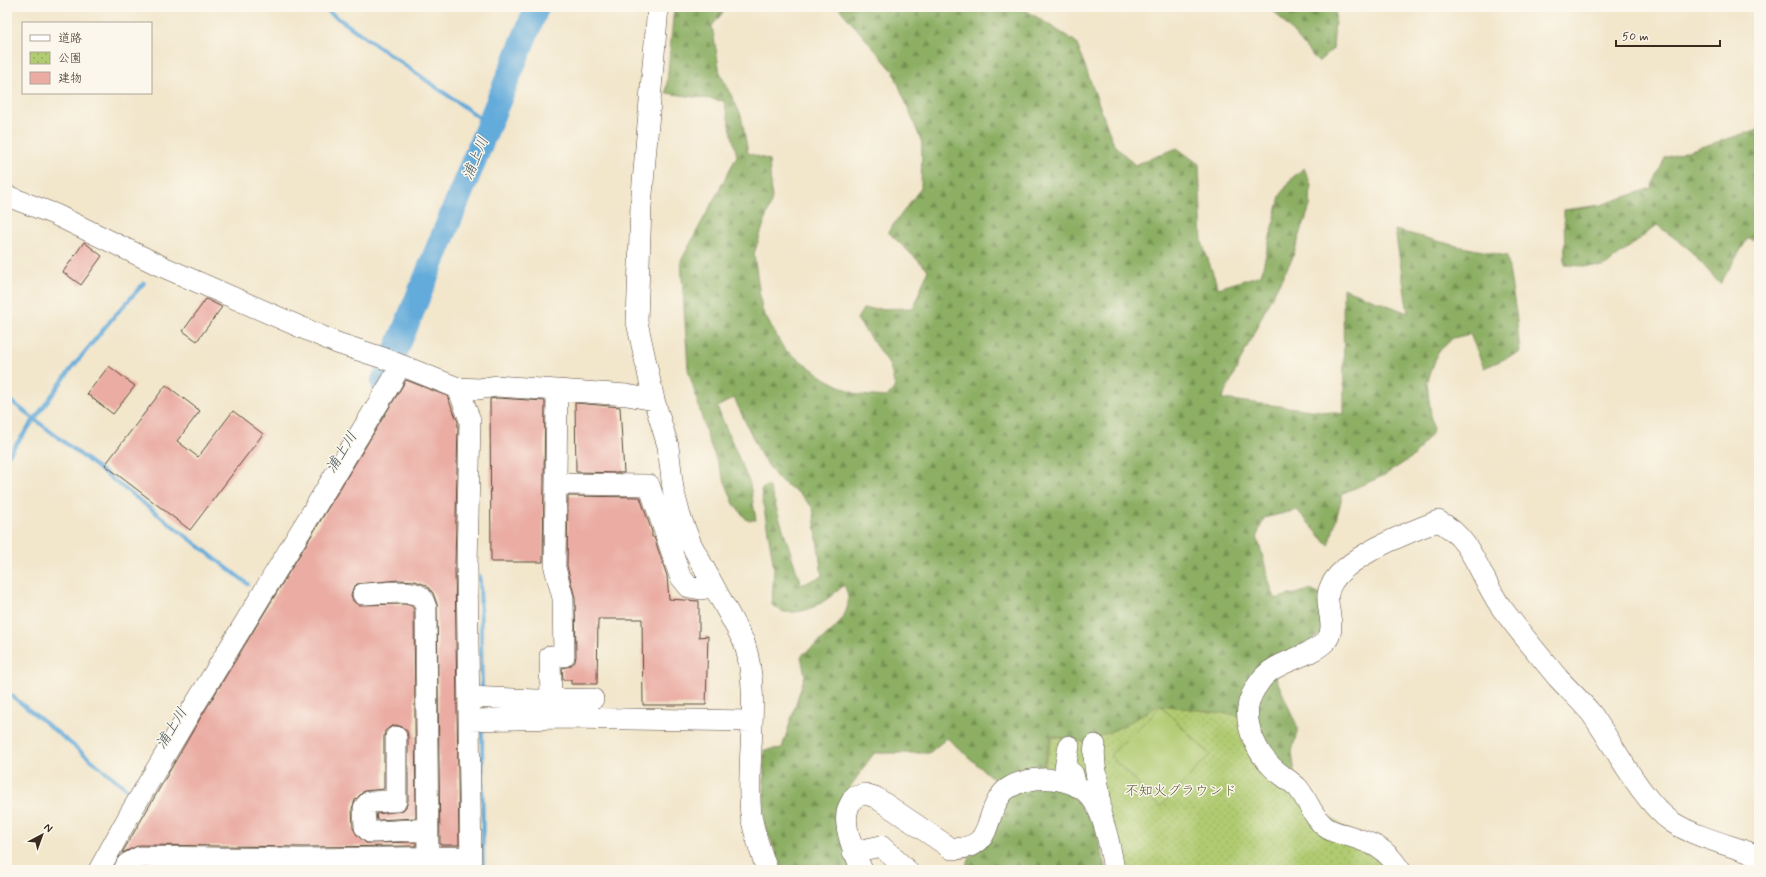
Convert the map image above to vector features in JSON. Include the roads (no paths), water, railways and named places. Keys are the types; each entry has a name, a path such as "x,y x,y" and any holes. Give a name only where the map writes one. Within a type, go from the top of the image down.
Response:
{"street":[{"path":"658,7 641,206 637,322 654,400 668,446 673,489 680,516 691,544 744,642 748,655 752,682 751,813 755,836 767,870"},
{"path":"7,196 54,214 161,266 337,343 393,362 458,388 479,389 496,386 627,395 654,400"},
{"path":"99,870 131,812 392,381 393,362"},
{"path":"124,870 127,864 140,857 302,859 393,864 471,863 478,720 467,566 470,420 458,388"},
{"path":"551,700 550,656 564,656 563,598 555,568 557,390"},
{"path":"556,484 649,485 680,576 689,588 701,589 713,587"},
{"path":"1400,870 1388,854 1373,844 1333,831 1324,826 1297,788 1271,767 1259,750 1248,721 1248,707 1253,692 1262,678 1272,671 1318,647 1328,638 1331,630 1328,592 1340,574 1362,556 1385,542 1438,521 1448,526 1462,539 1501,606 1558,677 1590,712 1634,779 1656,807 1671,821 1684,829 1759,856"},
{"path":"362,594 408,592 418,594 424,600 426,608 428,650 428,864"},
{"path":"477,697 551,700 593,699"},
{"path":"478,720 582,718 751,721"},
{"path":"396,737 396,801 369,802 364,808 365,827 370,832 428,829"},
{"path":"1095,745 1093,754 1100,785 1100,815"},
{"path":"1069,746 1065,768 1073,774 1076,786"},
{"path":"908,870 880,846 858,861 847,824 847,809 854,798 865,794 875,797 952,849 964,849 979,842 988,828 996,803 1006,789 1031,778 1055,780 1076,786 1093,799 1100,815 1114,870"}],"waterway":[{"path":"322,7 490,125"},
{"name":"浦上川","path":"383,382 537,7"},
{"path":"7,457 71,369 111,320 144,283"},
{"path":"7,398 248,584"},
{"path":"480,576 482,691"},
{"path":"7,692 131,792"},
{"path":"482,726 483,870"}],"park label":[{"name":"不知火グラウンド","path":"1181,790"}]}
